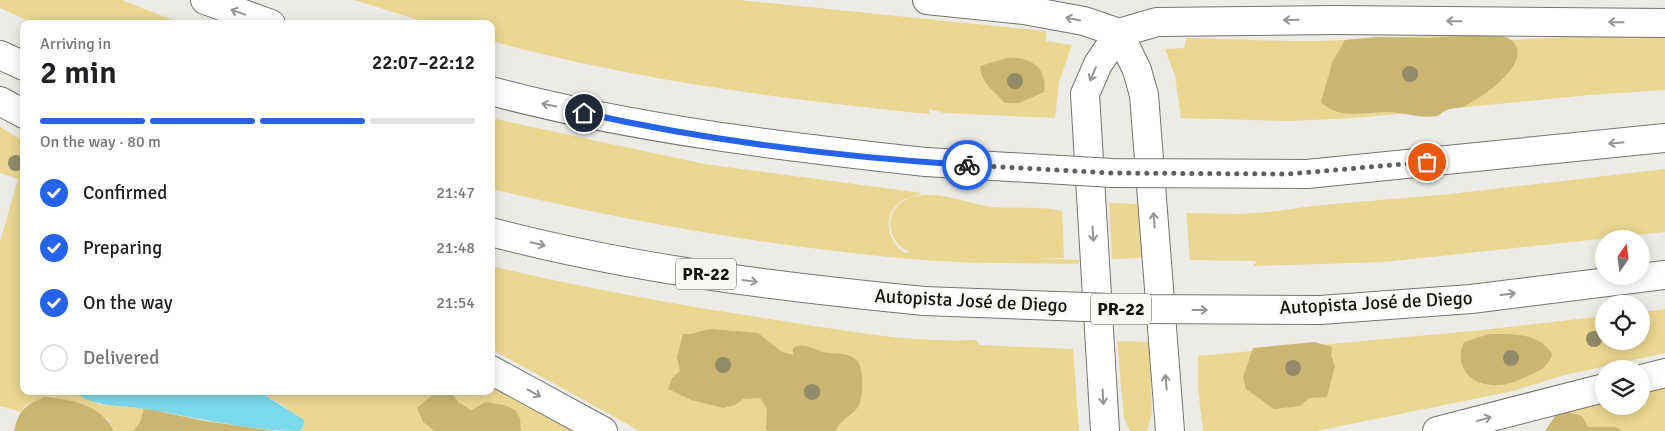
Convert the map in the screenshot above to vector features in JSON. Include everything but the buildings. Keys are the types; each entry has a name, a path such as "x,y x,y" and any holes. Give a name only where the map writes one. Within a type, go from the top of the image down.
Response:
{"main road":[{"path":"205,0 260,20"},
{"path":"927,0 1024,10 1084,21 1119,33 1157,22 1344,20 1665,23"},
{"path":"1105,431 1085,94 1098,64 1119,33"},
{"path":"1119,33 1137,70 1144,95 1170,431"},
{"path":"0,55 20,64"},
{"path":"495,93 635,124 764,144 926,162 1112,173 1308,174 1665,138"},
{"path":"0,101 20,112"},
{"name":"Autopista José de Diego","path":"495,233 542,246 715,276 827,292 924,301 1139,310 1320,310 1471,299 1665,275"},
{"path":"495,372 603,431"},
{"path":"1650,377 1665,373"},
{"path":"1437,431 1595,390"}],"shaded area":[{"path":"0,0 122,0 172,20 26,20 0,8"},
{"path":"354,0 739,0 1046,31 1046,41 1072,45 1059,82 1055,118 944,113 929,109 929,114 763,95 599,67 495,42 495,20 419,20"},
{"path":"1497,34 1511,40 1590,36 1665,37 1665,90 1589,95 1355,118 1289,121 1181,118 1175,76 1165,49 1184,48 1186,38 1305,41"},
{"path":"1497,34 1511,40 1517,48 1517,58 1504,78 1483,96 1463,107 1449,109 1437,116 1425,117 1387,112 1344,113 1328,108 1321,102 1332,63 1345,40 1378,37 1428,38"},
{"path":"1007,58 1023,59 1035,65 1043,76 1044,92 1019,103 1005,103 985,82 980,66"},
{"path":"495,119 704,164 922,193 902,200 890,214 889,229 891,236 905,253 910,252 902,248 892,235 891,218 899,204 917,196 939,195 993,207 1062,211 1064,258 1036,258 1079,260 1078,264 961,262 870,255 764,242 606,214 495,190"},
{"path":"0,127 20,139 20,395 80,395 100,405 144,408 140,422 133,431 114,431 108,419 44,397 25,406 21,412 0,406 0,242 18,179 0,173"},
{"path":"1665,169 1665,232 1650,234 1650,230 1595,230 1595,239 1384,262 1253,266 1257,261 1190,260 1186,213 1241,214 1450,194"},
{"path":"1109,203 1138,204 1143,258 1112,259"},
{"path":"495,267 637,296 855,332 927,340 976,340 979,345 1073,349 1079,431 640,431 495,351"},
{"path":"1665,309 1665,353 1633,360 1595,360 1595,368 1565,375 1513,391 1316,431 1203,431 1198,389 1198,356 1473,331 1595,317 1595,350 1650,350 1650,311"},
{"path":"710,329 758,333 782,352 793,355 793,348 802,345 825,352 853,357 860,365 862,378 861,400 858,407 835,431 769,431 766,430 767,409 760,398 743,399 735,405 723,408 691,400 668,389 672,378 680,371 677,357 683,334"},
{"path":"1489,334 1532,338 1540,342 1552,354 1546,366 1514,382 1499,385 1481,383 1467,374 1463,368 1461,351 1464,342"},
{"path":"1117,341 1149,342 1152,413 1147,431 1130,431 1124,419"},
{"path":"1314,342 1332,347 1331,355 1335,366 1327,397 1309,398 1300,406 1274,409 1246,389 1243,378 1253,348"},
{"path":"1665,387 1665,431 1622,431 1616,427 1588,427 1564,411 1595,403 1595,415 1650,415 1650,390"},
{"path":"495,389 579,431 299,431 303,427 284,406 265,395 495,395"},
{"path":"432,395 453,395 458,402 471,410 486,402 504,405 515,410 520,418 521,431 435,431 423,422 417,408"},
{"path":"44,397 64,399 93,409 108,422 114,431 14,431 18,418 24,409"},
{"path":"144,408 205,421 276,431 133,431 140,422"},
{"path":"1564,411 1582,416 1588,427 1616,427 1622,431 1545,431 1558,412"}],"water":[{"path":"78,395 264,395 304,420 303,427 299,431 260,429 145,409 107,405"}],"way so far":[{"path":"967,165 1112,173 1308,174 1427,162"}],"route":[{"path":"584,113 635,124 764,144 967,165"}]}
